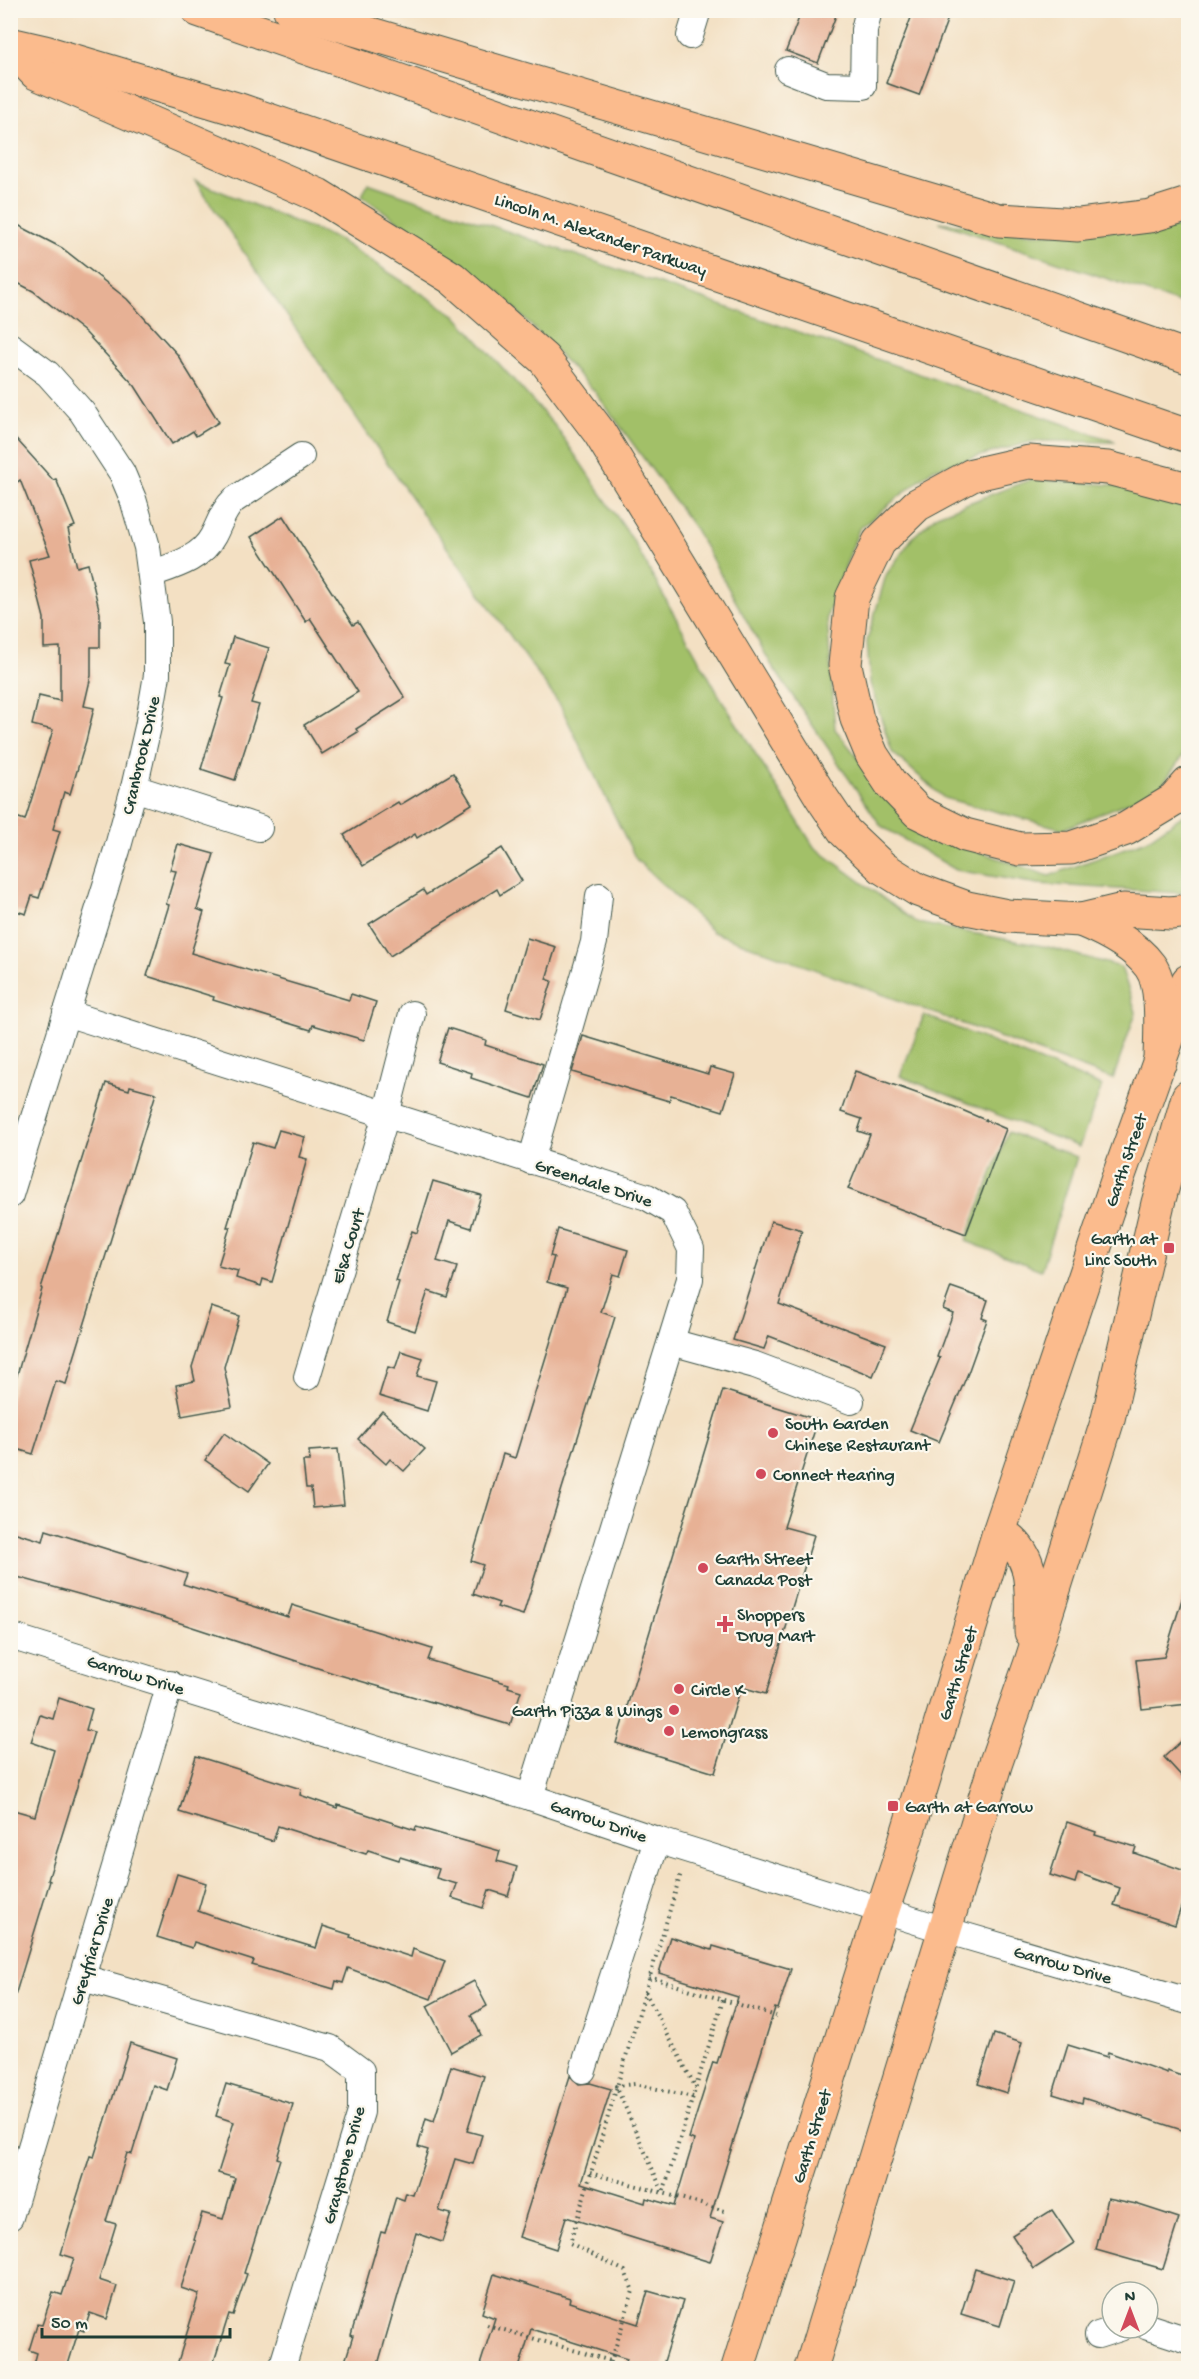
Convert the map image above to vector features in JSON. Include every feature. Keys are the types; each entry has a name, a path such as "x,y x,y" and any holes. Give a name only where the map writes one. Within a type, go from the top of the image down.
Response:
{"main road":[{"path":"198,10 1188,357"},
{"path":"290,10 999,220 1078,225 1150,216 1188,204"},
{"path":"10,45 36,73 318,195 452,278 544,359 599,432 844,832 883,868 918,890 967,908 1007,916 1081,920 1123,910 1171,913 1188,911"},
{"name":"Lincoln M. Alexander Parkway","path":"10,45 45,52 240,110 1188,436"},
{"path":"1188,489 1108,468 1029,462 972,475 917,506 879,542 852,598 845,665 857,719 872,755 891,784 918,812 965,835 1020,849 1071,848 1126,829 1173,800 1188,784"},
{"path":"1081,920 1116,935 1151,966 1159,990 1160,1062"},
{"name":"Garth Street","path":"738,2368 883,1910 999,1532 1118,1178 1188,981"},
{"path":"811,2368 996,1762 1032,1662 1108,1419 1158,1203 1182,1130 1188,1097"},
{"path":"999,1532 1013,1540 1023,1553 1030,1577 1032,1662"}],"street":[{"path":"690,36 698,10"},
{"path":"788,70 826,86 863,86 864,30 869,10"},
{"name":"Cranbrook Drive","path":"10,346 48,374 82,412 111,454 133,499 147,547 157,622 157,675 134,788 117,850 10,1195"},
{"path":"151,574 195,556 211,541 230,504 301,456"},
{"path":"134,788 260,828"},
{"path":"531,1161 594,942 599,896"},
{"name":"Greendale Drive","path":"66,1013 647,1197 673,1212 691,1250 690,1279 530,1797"},
{"name":"Elsa Court","path":"307,1377 386,1115 411,1014"},
{"path":"671,1342 755,1365 851,1401"},
{"name":"Garrow Drive","path":"10,1636 530,1797 945,1930 1188,2001"},
{"name":"Greyfriar Drive","path":"10,2217 170,1684"},
{"path":"583,2070 657,1839"},
{"name":"Graystone Drive","path":"83,1978 330,2048 361,2071 361,2112 282,2368"},
{"path":"1160,2331 1188,2340"}],"path":[{"path":"609,2368 633,2291 625,2271 570,2243 688,1849"},
{"path":"650,1977 776,2016"},
{"path":"645,1992 696,2088"},
{"path":"663,2193 723,2000"},
{"path":"616,2086 634,2084 693,2097"},
{"path":"616,2086 663,2193"},
{"path":"590,2173 725,2211"},
{"path":"487,2325 611,2361"}],"green space":[{"path":"195,181 337,239 455,315 556,427 632,539 720,697 814,847 917,923 1048,947 1121,967 1136,1012 1113,1079 713,932 636,859 560,705 410,496"},
{"path":"368,183 1116,442 1034,441 933,469 859,529 827,616 835,729 915,829 1049,876 1147,840 1188,812 1188,874 1182,893 1038,884 956,870 881,826 771,664 695,529 596,393 499,292 362,196"},
{"path":"1188,221 1188,306 939,222 1034,234 1177,227"},
{"path":"1032,479 1124,486 1188,503 1188,749 1158,790 1063,829 944,798 892,752 870,683 867,641 886,575 913,537 937,515"},
{"path":"924,1015 1102,1086 1079,1147 900,1076"},
{"path":"1008,1132 1077,1157 1041,1270 966,1241"}],"building":[{"path":"802,10 838,10 818,63 786,51"},
{"path":"914,10 951,10 919,95 886,83"},
{"path":"10,221 62,248 127,299 177,354 219,422 196,436 193,431 172,444 135,386 86,333 33,291 10,279"},
{"path":"10,432 53,480 56,479 75,526 68,529 77,567 88,564 100,613 100,647 91,647 91,676 84,706 94,708 86,741 70,794 64,792 53,829 60,831 39,898 32,896 26,914 10,909 10,815 25,820 53,730 32,725 39,696 60,701 60,647 44,648 44,618 29,560 50,555 20,480 10,488"},
{"path":"283,516 353,625 358,622 405,698 356,729 358,732 322,754 304,725 358,692 310,618 306,622 251,537"},
{"path":"233,637 269,648 251,703 259,705 235,780 201,769 223,698 220,697 230,665 225,664"},
{"path":"453,773 472,804 417,838 415,834 363,866 344,835 398,802 400,805"},
{"path":"178,844 214,854 197,909 204,912 191,953 349,1000 351,994 376,1002 364,1040 313,1025 311,1030 213,1000 214,997 147,976 169,905 166,904 176,871 170,870"},
{"path":"502,848 522,881 500,895 497,889 390,956 369,924 423,890 426,895"},
{"path":"527,938 556,947 546,979 552,981 540,1020 506,1009"},
{"path":"448,1028 486,1040 485,1045 543,1064 532,1098 471,1078 472,1073 437,1062"},
{"path":"583,1036 708,1074 710,1067 735,1074 723,1111 671,1095 669,1101 572,1072"},
{"path":"855,1071 955,1107 1006,1129 966,1234 848,1189 870,1135 858,1131 862,1119 841,1112"},
{"path":"106,1083 129,1090 130,1086 156,1093 66,1384 56,1381 33,1454 10,1447 10,1399 41,1288"},
{"path":"279,1130 305,1137 299,1157 307,1159 272,1282 263,1279 261,1286 236,1278 238,1271 218,1266 230,1227 227,1227 253,1142 273,1148"},
{"path":"433,1181 481,1195 471,1228 449,1221 437,1261 457,1267 447,1297 428,1291 415,1331 387,1322 399,1282 396,1281 412,1231 417,1233"},
{"path":"771,1221 802,1230 779,1304 886,1344 873,1376 769,1336 764,1349 733,1340"},
{"path":"558,1229 628,1250 620,1276 613,1274 601,1312 615,1317 523,1615 497,1607 499,1603 473,1594 483,1565 471,1561 503,1454 515,1458 567,1288 547,1282 554,1257 550,1256"},
{"path":"951,1287 988,1300 982,1318 987,1320 939,1442 910,1430 940,1358 937,1357 953,1313 943,1309"},
{"path":"211,1307 239,1316 224,1367 232,1407 182,1416 176,1385 195,1381 192,1367"},
{"path":"401,1351 423,1358 417,1376 436,1381 427,1411 379,1396 388,1367 395,1369"},
{"path":"723,1390 818,1420 784,1527 814,1535 766,1694 741,1687 715,1773 616,1743"},
{"path":"382,1411 425,1449 404,1471 390,1459 386,1464 358,1439"},
{"path":"224,1433 268,1464 249,1491 205,1460"},
{"path":"338,1449 344,1505 313,1508 311,1488 306,1488 303,1461 310,1461 309,1451"},
{"path":"46,1530 187,1574 183,1584 288,1617 292,1605 432,1649 428,1660 509,1684 508,1687 521,1691 510,1725 333,1673 168,1619 10,1575 10,1531 43,1541"},
{"path":"1184,1593 1188,1594 1188,1704 1142,1709 1136,1660 1164,1657"},
{"path":"59,1698 92,1709 86,1730 94,1732 15,1996 10,1995 10,1809 35,1816 54,1750 31,1742 40,1715 53,1719"},
{"path":"1188,1735 1188,1783 1164,1757"},
{"path":"196,1756 301,1789 300,1795 337,1808 338,1805 415,1830 416,1827 500,1851 497,1861 517,1867 508,1896 489,1890 483,1908 452,1898 457,1884 436,1878 439,1869 368,1850 366,1854 278,1826 273,1841 179,1812"},
{"path":"1067,1822 1096,1832 1095,1835 1136,1847 1134,1853 1188,1872 1188,1887 1175,1925 1114,1905 1120,1888 1078,1873 1075,1883 1050,1875"},
{"path":"177,1874 206,1883 198,1911 220,1919 316,1948 323,1926 411,1957 413,1949 445,1961 431,1999 348,1968 343,1983 336,1981 334,1989 252,1965 254,1961 194,1942 192,1948 157,1937"},
{"path":"670,1937 712,1950 713,1946 791,1969 778,2009 775,2008 710,2218 723,2222 710,2262 566,2217 556,2249 519,2237 570,2076 579,2084 590,2083 611,2089 581,2183 645,2203 646,2198 674,2206 694,2140 689,2138 713,2062 717,2063 738,1997 659,1973"},
{"path":"474,1981 487,2006 471,2015 481,2035 451,2052 427,2006"},
{"path":"994,2034 1022,2043 1007,2093 978,2084"},
{"path":"130,2043 177,2058 167,2090 153,2085 132,2154 127,2153 106,2221 116,2224 99,2280 117,2286 107,2319 90,2313 84,2331 79,2329 67,2368 33,2368 37,2353 29,2350 37,2324 42,2325 53,2292 62,2295 74,2258 61,2254 90,2156 94,2157"},
{"path":"1068,2045 1107,2057 1108,2052 1188,2078 1188,2132 1083,2098 1082,2103 1053,2094"},
{"path":"451,2066 484,2076 467,2131 482,2135 473,2164 455,2159 439,2211 451,2214 442,2242 416,2233 377,2368 343,2368 381,2232 385,2233 396,2197 404,2200 406,2193 413,2195 428,2150 418,2147 426,2118 434,2121"},
{"path":"226,2084 293,2104 277,2158 280,2159 244,2273 247,2274 233,2315 229,2314 212,2368 176,2368 199,2294 181,2288 202,2213 223,2219 235,2178 218,2173 234,2122 216,2116"},
{"path":"1108,2198 1136,2204 1179,2218 1163,2269 1096,2250"},
{"path":"1052,2210 1074,2243 1034,2269 1012,2235"},
{"path":"975,2269 1014,2281 1000,2326 961,2314"},
{"path":"494,2274 570,2298 569,2302 638,2324 648,2291 683,2301 662,2368 624,2368 627,2359 531,2329 519,2368 479,2368 495,2318 482,2313"}],"place":[{"name":"Garth at Linc South","path":"1169,1248"},
{"name":"South Garden Chinese Restaurant","path":"773,1433"},
{"name":"Connect Hearing","path":"761,1474"},
{"name":"Garth Street Canada Post","path":"703,1568"},
{"name":"Shoppers Drug Mart","path":"725,1624"},
{"name":"Circle K","path":"679,1689"},
{"name":"Garth Pizza & Wings","path":"674,1710"},
{"name":"Lemongrass","path":"669,1731"},
{"name":"Garth at Garrow","path":"893,1806"}]}
